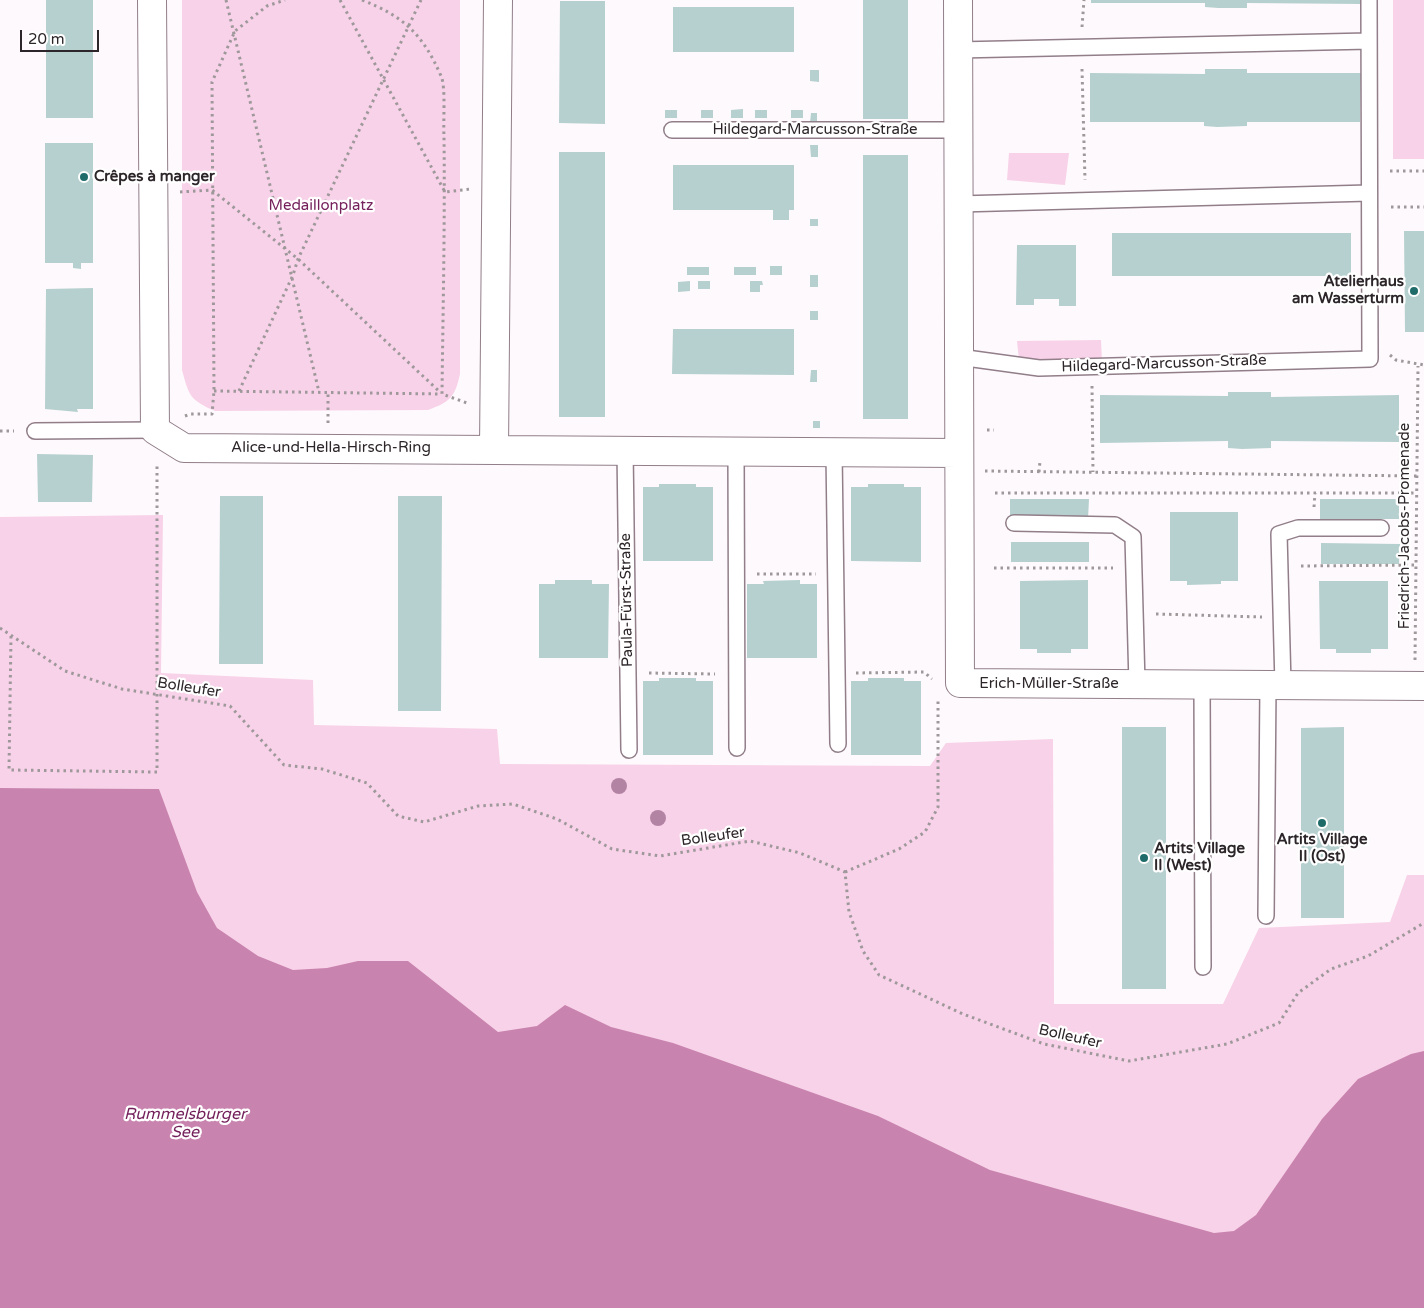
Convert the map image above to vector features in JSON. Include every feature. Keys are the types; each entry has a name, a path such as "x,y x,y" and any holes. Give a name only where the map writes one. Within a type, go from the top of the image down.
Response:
{"street":[{"path":"152,0 155,430"},
{"path":"498,0 494,449 834,452 959,462"},
{"path":"949,683 959,462 958,0"},
{"name":"Alice-und-Hella-Hirsch-Ring","path":"155,430 184,448 494,449"},
{"name":"Erich-Müller-Straße","path":"949,683 1420,686"}],"lane":[{"path":"959,204 1369,193 1369,0"},
{"path":"958,50 1369,41"},
{"name":"Hildegard-Marcusson-Straße","path":"672,130 958,130"},
{"name":"Hildegard-Marcusson-Straße","path":"959,357 1038,368 1370,359 1369,193"},
{"path":"35,431 155,430"},
{"name":"Paula-Fürst-Straße","path":"625,449 629,750"},
{"path":"736,451 737,748"},
{"path":"834,452 838,744"},
{"name":"Erich-Müller-Straße","path":"1014,523 1115,526 1133,538 1137,684"},
{"path":"1266,916 1275,685 1281,618 1280,534 1298,528 1381,528"},
{"path":"1202,684 1203,967"}],"path":[{"path":"226,0 235,31 319,392"},
{"path":"11,636 9,770 157,772 158,470 155,430 190,414 212,414 214,391 212,82 235,31 267,6 285,0"},
{"path":"340,0 445,192"},
{"path":"362,0 389,11 409,25 424,44 442,78 445,192 442,394"},
{"path":"239,392 293,276 298,259 421,0"},
{"path":"1084,0 1082,47 1086,200"},
{"path":"1386,171 1424,170"},
{"path":"212,190 286,248 442,394"},
{"path":"1394,207 1424,207"},
{"path":"1385,348 1396,360 1418,366 1424,365"},
{"name":"Friedrich-Jacobs-Promenade","path":"1418,366 1416,565 1420,686"},
{"path":"1092,367 1093,472"},
{"path":"214,391 442,394 494,413"},
{"path":"1039,472 1040,461"},
{"path":"1417,461 1424,461"},
{"path":"959,462 1039,472 1417,476"},
{"path":"995,493 1417,493"},
{"path":"1310,566 1416,565"},
{"path":"994,568 1091,568"},
{"path":"736,574 836,575"},
{"path":"1135,613 1281,618"},
{"name":"Bolleufer","path":"0,628 65,671 122,689 158,694 188,701 230,706 284,765 322,769 367,783 398,816 424,822 478,806 513,804 557,819 612,849 660,856 750,842 800,853 845,872 849,912 863,951 879,975 963,1014 1044,1044 1129,1061 1226,1044 1279,1023 1298,993 1331,969 1368,956 1424,923"},
{"path":"838,673 924,672 949,683 938,807 925,832 899,849 845,872"},
{"path":"628,673 736,674"}],"green space":[{"name":"Medaillonplatz","path":"182,0 460,0 460,374 456,388 450,398 442,404 428,410 215,411 200,404 192,396 182,370"},
{"path":"1393,0 1424,0 1424,159 1393,159"},
{"path":"1009,153 1069,153 1065,185 1007,180"},
{"path":"1101,340 1102,362 1019,360 1017,341"},
{"path":"163,515 161,673 313,680 314,725 497,729 500,764 930,766 946,743 1053,739 1054,1004 1223,1004 1259,928 1390,922 1407,875 1424,875 1424,1076 1230,1260 524,1052 210,947 159,789 0,788 0,517"}],"water":[{"name":"Rummelsburger See","path":"0,788 159,789 197,892 217,928 258,956 293,970 327,968 358,961 408,961 498,1032 537,1026 565,1005 611,1027 673,1043 878,1116 990,1170 1214,1233 1234,1231 1256,1215 1322,1119 1358,1079 1411,1054 1424,1051 1424,1308 0,1308"}],"building":[{"path":"46,0 93,0 93,118 46,118"},
{"path":"863,0 908,0 908,119 863,119"},
{"path":"1091,0 1361,0 1361,4 1247,3 1247,8 1218,8 1205,7 1205,3 1091,3"},
{"path":"560,1 605,1 605,124 559,123"},
{"path":"673,7 794,7 794,52 673,52"},
{"path":"1205,69 1247,69 1247,73 1361,73 1360,122 1247,122 1247,126 1217,127 1204,126 1204,122 1090,122 1090,73 1205,74"},
{"path":"810,70 819,70 819,82 810,81"},
{"path":"743,109 743,118 731,118 731,110"},
{"path":"665,110 677,110 677,118 665,118"},
{"path":"701,110 713,110 713,118 701,118"},
{"path":"755,110 767,110 767,118 755,118"},
{"path":"791,110 803,110 803,118 791,118"},
{"path":"811,113 817,113 817,123 810,123"},
{"path":"45,143 93,143 93,263 81,263 81,269 73,268 73,263 45,263"},
{"path":"810,145 818,145 818,157 811,157"},
{"path":"559,152 605,152 605,417 559,417"},
{"path":"863,155 908,155 908,419 863,419"},
{"path":"673,165 794,165 794,210 789,210 789,220 773,220 773,210 673,210"},
{"path":"810,219 818,219 818,226 810,226"},
{"name":"Atelierhaus am Wasserturm","path":"1404,231 1424,231 1424,332 1405,332"},
{"path":"1112,233 1351,233 1351,276 1112,276"},
{"path":"1017,245 1076,245 1076,306 1059,306 1059,299 1034,299 1034,305 1016,305"},
{"path":"770,266 782,266 782,275 770,275"},
{"path":"687,267 709,267 709,275 687,275"},
{"path":"734,267 756,267 756,275 734,275"},
{"path":"810,275 818,275 818,287 810,287"},
{"path":"690,281 690,291 678,292 678,282"},
{"path":"698,281 710,281 710,289 698,289"},
{"path":"750,281 762,281 763,285 760,285 760,292 750,292"},
{"path":"93,288 93,409 77,409 78,412 45,409 46,289"},
{"path":"810,311 818,311 818,320 810,320"},
{"path":"673,329 794,329 794,375 672,374"},
{"path":"811,370 817,370 817,382 810,382"},
{"path":"1228,392 1271,392 1271,397 1399,395 1399,442 1271,441 1271,448 1242,449 1228,448 1228,441 1100,443 1100,395 1228,396"},
{"path":"813,421 820,421 820,428 813,428"},
{"path":"37,454 93,455 92,502 38,502"},
{"path":"659,484 696,484 696,487 713,487 713,561 643,561 643,487 659,487"},
{"path":"868,484 904,484 904,487 921,487 921,562 851,561 851,487 868,487"},
{"path":"220,496 263,496 263,664 219,664"},
{"path":"398,496 442,496 441,711 398,711"},
{"path":"1010,499 1089,499 1088,519 1010,519"},
{"path":"1320,499 1399,499 1399,519 1320,519"},
{"path":"1170,512 1238,512 1238,581 1221,581 1221,584 1187,585 1187,581 1170,581"},
{"path":"1011,542 1089,542 1089,562 1011,562"},
{"path":"1321,543 1400,544 1399,564 1321,564"},
{"path":"555,580 592,580 592,584 609,584 608,658 539,658 539,584 555,584"},
{"path":"800,580 800,584 817,584 817,658 747,658 747,584 764,584 763,581"},
{"path":"1088,580 1088,649 1071,649 1071,653 1037,653 1037,649 1020,649 1020,581"},
{"path":"1319,581 1388,581 1388,649 1371,649 1371,653 1336,653 1336,649 1320,649"},
{"path":"659,678 696,678 696,681 713,681 713,755 643,755 643,681 659,681"},
{"path":"868,678 904,678 904,681 921,681 921,755 851,755 851,681 868,681"},
{"name":"Artits Village II (West)","path":"1122,727 1166,727 1166,989 1122,989"},
{"name":"Artits Village II (Ost)","path":"1344,727 1344,918 1301,918 1301,728"}],"place":[{"name":"Crêpes à manger","path":"84,177"},
{"name":"Atelierhaus am Wasserturm","path":"1414,291"},
{"name":"Artits Village II (Ost)","path":"1322,823"},
{"name":"Artits Village II (West)","path":"1144,858"}]}
